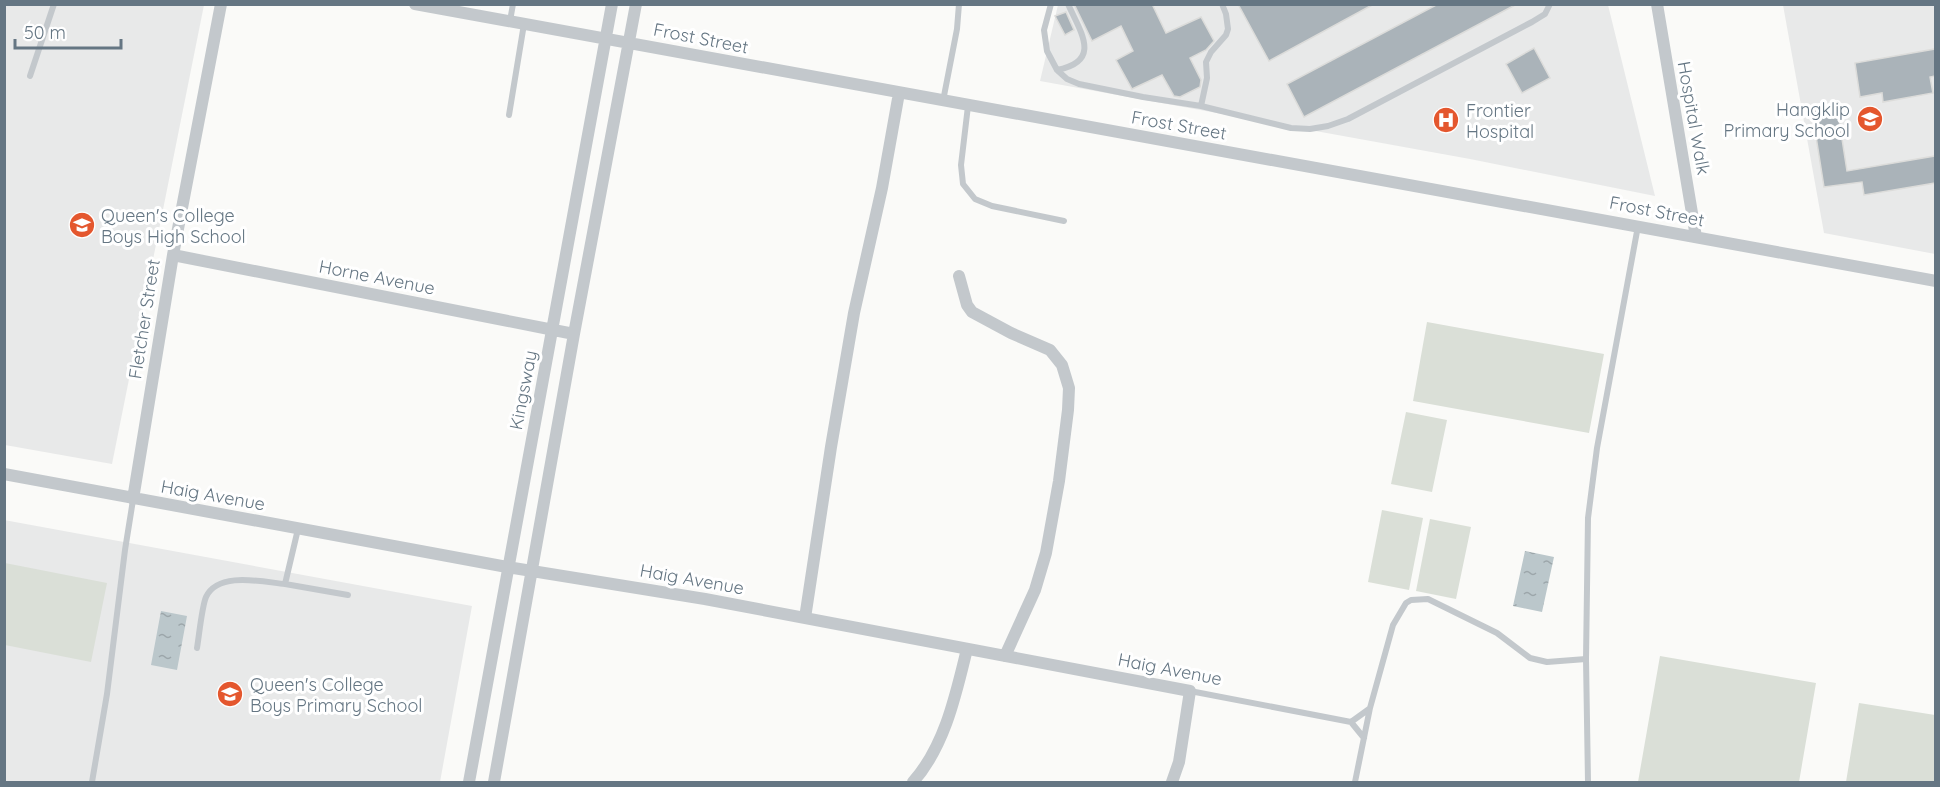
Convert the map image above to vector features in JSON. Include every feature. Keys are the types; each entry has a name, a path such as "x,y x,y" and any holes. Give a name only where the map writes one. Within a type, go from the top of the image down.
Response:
{"street":[{"name":"Fletcher Street","path":"133,499 173,255 221,4"},
{"name":"Frost Street","path":"416,4 968,106 1638,225 1935,281"},
{"name":"Kingsway","path":"469,783 612,4"},
{"path":"494,783 574,334 636,4"},
{"name":"Hospital Walk","path":"1657,4 1696,237"},
{"path":"805,618 854,313 882,188 899,93"},
{"name":"Horne Avenue","path":"173,255 574,334"},
{"path":"959,276 967,304 972,312 980,318 1050,350 1062,365 1069,388 1059,481 1046,553 1035,590 1005,656"},
{"name":"Haig Avenue","path":"4,474 507,567 705,598 1190,691"},
{"path":"913,783 933,752 952,709 967,649"},
{"path":"1172,783 1179,762 1190,691"}],"lane":[{"path":"30,76 54,4"},
{"path":"510,22 513,4"},
{"path":"943,101 957,29 959,4"},
{"path":"1051,4 1044,30 1047,51 1051,62 1067,79 1079,84 1201,106 1291,128 1310,129 1348,119 1532,22 1545,14 1550,4"},
{"path":"1057,70 1076,64 1082,59 1084,52 1080,31 1068,4"},
{"path":"1201,106 1208,78 1206,62 1228,29 1222,4"},
{"path":"509,115 524,24"},
{"path":"968,106 961,165 963,184 975,199 992,206 1064,221"},
{"path":"1588,783 1586,659 1588,518 1597,448 1638,225"},
{"path":"92,783 107,694 133,499"},
{"path":"285,584 298,529"},
{"path":"197,648 206,596 219,584 227,581 285,584 348,595"},
{"path":"1355,783 1370,708 1393,625 1398,614 1411,600 1424,599 1435,602 1497,633 1530,658 1547,662 1586,659"},
{"name":"Haig Avenue","path":"1190,691 1352,722"},
{"path":"1364,738 1352,722 1370,708"}],"shaded area":[{"name":"Queen's College Boys High School","path":"4,5 204,5 112,464 5,445"},
{"name":"Frontier Hospital","path":"1058,5 1608,5 1655,196 1470,159 1040,81"},
{"name":"Hangklip Primary School","path":"1783,5 1935,5 1935,254 1824,233"},
{"path":"1427,322 1604,354 1589,433 1413,401"},
{"path":"1406,412 1447,420 1432,492 1391,484"},
{"path":"1382,510 1423,518 1409,590 1368,582"},
{"path":"1430,519 1471,527 1456,599 1416,591"},
{"name":"Queen's College Boys Primary School","path":"4,520 472,606 440,782 5,782"},
{"path":"5,563 107,583 91,662 5,645"},
{"path":"1660,656 1816,683 1799,782 1638,782"},
{"path":"1859,703 1935,715 1935,782 1846,782"}],"water":[{"path":"1525,551 1554,557 1542,612 1513,606"},
{"path":"161,611 187,616 177,670 151,665"}],"building":[{"path":"1074,4 1152,4 1166,33 1201,17 1214,41 1206,50 1190,58 1201,80 1200,87 1180,97 1174,96 1162,75 1132,89 1116,60 1133,51 1121,26 1092,41"},
{"path":"1238,4 1374,4 1269,61"},
{"path":"1438,4 1517,4 1304,117 1287,84"},
{"path":"1066,12 1074,30 1065,35 1055,16"},
{"path":"1534,48 1550,78 1522,93 1506,64"},
{"path":"1935,49 1935,76 1930,77 1933,93 1883,102 1882,93 1860,97 1855,63"},
{"path":"1837,107 1847,171 1935,156 1935,183 1864,195 1862,182 1824,187 1812,111"}],"place":[{"name":"Hangklip Primary School","path":"1870,119"},
{"name":"Frontier Hospital","path":"1446,120"},
{"name":"Queen's College Boys High School","path":"82,225"},
{"name":"Queen's College Boys Primary School","path":"230,694"}]}
